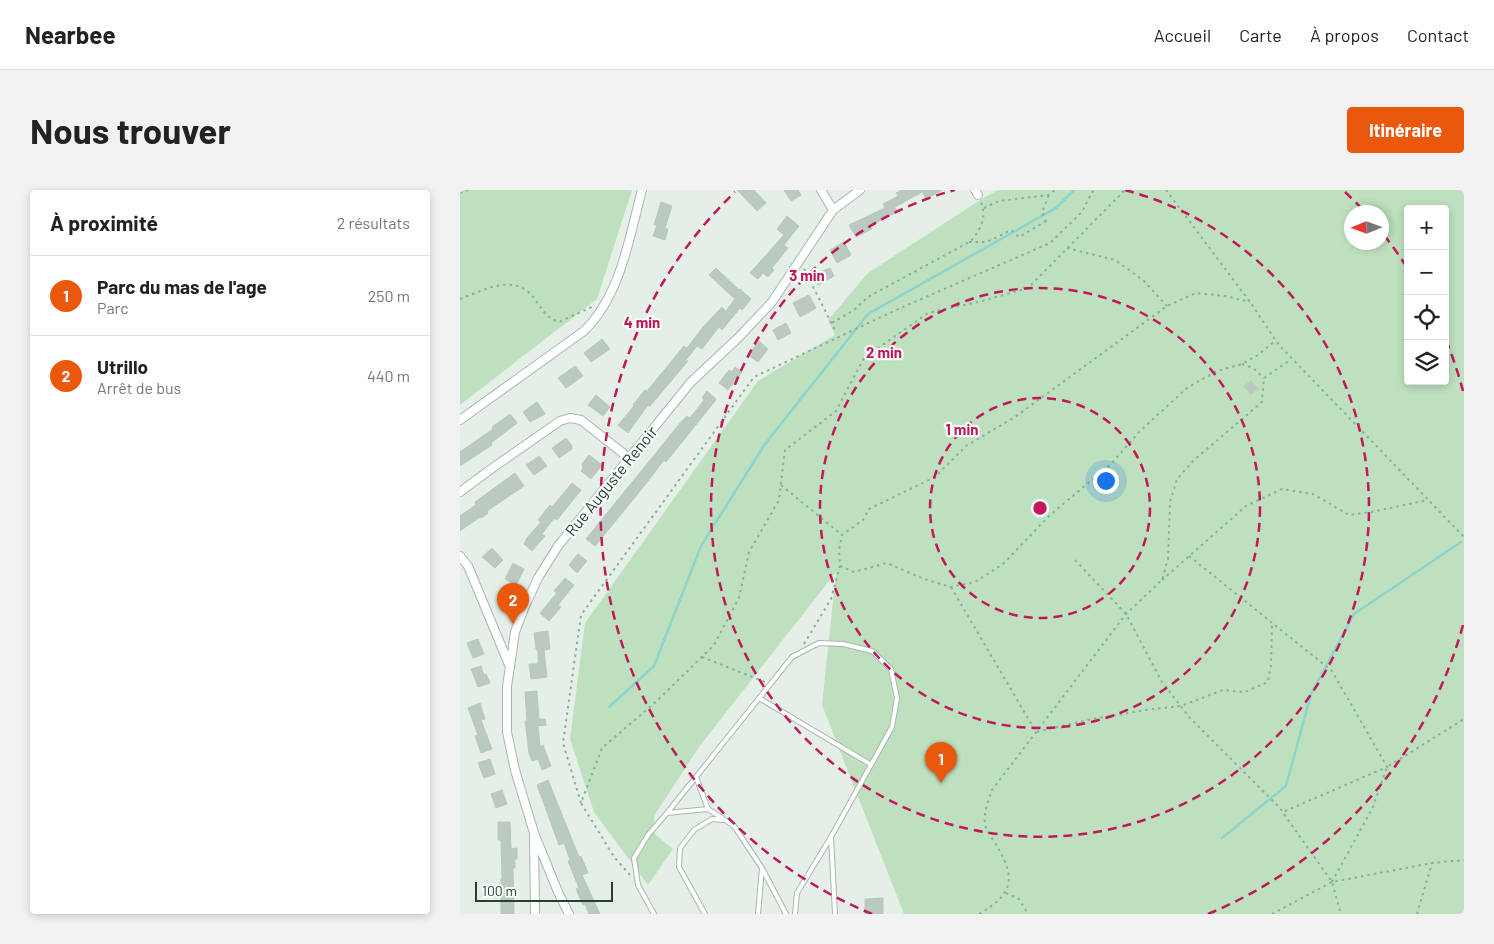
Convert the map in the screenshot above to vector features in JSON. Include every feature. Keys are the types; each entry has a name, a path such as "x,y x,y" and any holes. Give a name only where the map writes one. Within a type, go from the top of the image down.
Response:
{"street":[{"path":"460,420 584,331 594,320 604,306 618,278 642,190"},
{"path":"822,190 833,210"},
{"name":"Rue Auguste Renoir","path":"569,914 534,833 515,770 507,732 507,686 515,632 525,606 538,578 558,546 691,382 738,338 772,302 833,210 860,190"},
{"path":"460,492 491,468 560,421 570,418 581,420 629,458"},
{"path":"460,556 468,566 510,667"},
{"name":"Rue Auguste Renoir","path":"534,833 535,914"}],"lane":[{"path":"654,914 638,885 634,858 648,835 792,657 819,643 843,644 872,651 891,669 897,698 892,727 831,837 797,893 795,914"},
{"path":"759,698 870,764"},
{"path":"696,777 708,809"},
{"path":"667,813 708,809 734,826 762,868 786,914"},
{"path":"705,914 679,867 680,848 694,830 712,819 726,820"},
{"path":"831,837 835,914"},
{"path":"758,914 762,868"}],"path":[{"path":"460,193 468,190"},
{"path":"968,242 987,242 1011,230 1018,237 1046,222 1042,212 1049,195 1055,190"},
{"path":"638,885 614,857 581,803 563,743 581,615 754,377 896,310 1050,244 1082,212 1092,192 1096,190"},
{"path":"581,803 602,748 658,700 714,645 739,598 748,552 779,500 785,450 836,411 864,358 928,313 1028,288 1125,190"},
{"path":"1166,190 1250,302 1276,340 1464,537"},
{"path":"832,323 854,310 868,298 968,242 982,226 983,208 977,192"},
{"path":"983,208 999,201 1049,195"},
{"path":"1067,248 1115,260 1143,280 1168,306"},
{"path":"799,260 836,332"},
{"path":"460,299 506,283 519,285 532,294 549,319 560,322 592,306 604,306"},
{"path":"797,654 831,599 840,566 839,550 842,535 863,520 869,510 935,477 966,446 1015,417 1168,306 1196,293 1225,296 1250,302"},
{"path":"840,566 854,572 887,563 924,579 951,587 976,582 1003,564 1049,516 1112,463 1140,431 1187,388 1217,371 1242,364 1258,355 1276,340"},
{"path":"1264,378 1290,360"},
{"path":"1242,364 1253,368 1264,378"},
{"path":"1162,580 1168,559 1170,502 1177,479 1194,460 1262,402 1264,378"},
{"path":"781,484 842,535"},
{"path":"979,914 992,906 1006,893 1010,875 1005,860 986,827 986,808 992,790 1126,614 1162,580 1246,506 1282,489 1313,494 1349,515 1428,500"},
{"path":"1189,556 1332,671 1387,767 1373,807 1332,882"},
{"path":"1075,560 1126,614 1162,682 1190,718 1283,812 1332,882 1341,914"},
{"path":"951,587 1036,732"},
{"path":"1036,732 1092,719 1181,706 1223,690 1245,692 1268,682 1271,665 1272,622"},
{"path":"702,657 770,684"},
{"path":"1283,812 1387,767 1464,720"},
{"path":"1272,914 1332,882 1432,863 1464,860"},
{"path":"1417,914 1432,863"},
{"path":"1006,893 1018,899 1028,914"}],"green space":[{"path":"460,190 632,190 597,299 460,405"},
{"path":"998,190 1464,190 1464,914 904,914 822,705 836,572 699,747 654,816 655,834 673,849 648,885 594,812 570,739 585,623 758,381 835,335 828,320 868,273"}],"building":[{"path":"737,190 754,190 766,203 757,211"},
{"path":"784,190 798,190 801,195 791,201"},
{"path":"902,190 942,190 926,199 922,192 895,207 897,212 870,226 872,229 856,237 849,225 885,208 883,204 898,196 896,193"},
{"path":"661,202 672,206 665,228 668,229 665,240 653,236 657,225 654,225"},
{"path":"787,216 799,226 784,245 788,248 772,268 774,270 768,277 763,273 758,279 750,273 784,235 777,229"},
{"path":"844,242 851,255 837,263 830,250"},
{"path":"716,268 751,299 742,310 740,308 722,330 719,327 702,349 697,346 686,360 688,361 650,406 648,405 628,433 618,425 633,405 684,346 687,348 722,307 726,311 735,299 709,275"},
{"path":"830,268 834,276 818,285 812,275"},
{"path":"809,295 816,308 800,317 793,303"},
{"path":"786,323 791,333 778,340 773,330"},
{"path":"602,339 610,349 591,362 584,353"},
{"path":"759,341 768,349 758,362 748,355"},
{"path":"575,366 583,376 566,388 558,378"},
{"path":"735,367 742,372 728,390 719,383 729,370 732,372"},
{"path":"1251,381 1258,389 1251,394 1244,386"},
{"path":"707,391 716,399 715,401 666,462 664,460 595,546 586,539 681,422 687,416 690,418 704,400 702,398"},
{"path":"596,395 610,407 603,416 588,405"},
{"path":"537,402 545,414 530,422 523,412"},
{"path":"510,414 517,423 491,443 492,445 460,466 460,452 493,429 492,427"},
{"path":"566,438 572,449 559,458 552,448"},
{"path":"589,455 602,465 591,479 581,471 583,469 582,464"},
{"path":"539,456 547,466 534,475 526,465"},
{"path":"515,473 524,486 460,531 460,516 476,505 475,502"},
{"path":"572,483 581,490 557,520 554,518 542,534 545,536 532,551 524,544 527,538 541,522 538,520 550,505 552,507"},
{"path":"492,548 503,560 495,568 482,557"},
{"path":"578,554 587,561 577,573 569,565"},
{"path":"513,563 524,569 516,585 505,579"},
{"path":"565,578 574,585 558,605 561,607 549,621 540,613 557,593 554,591"},
{"path":"548,631 550,649 544,650 547,677 531,679 529,664 538,664 538,651 536,649 534,633"},
{"path":"478,639 484,654 473,658 467,643"},
{"path":"481,666 484,675 486,674 490,683 478,687 471,669"},
{"path":"537,691 539,719 545,719 546,725 538,726 540,747 543,745 551,766 542,770 538,759 532,761 529,753 525,721 527,721 525,692"},
{"path":"480,703 485,719 481,720 492,749 481,753 475,736 478,735 468,708"},
{"path":"490,759 495,774 484,778 478,763"},
{"path":"548,780 579,857 581,856 588,873 582,875 600,914 589,914 576,889 579,888 568,861 570,860 564,843 559,845 537,785"},
{"path":"502,790 507,804 496,808 491,794"},
{"path":"498,822 510,822 511,849 517,848 517,859 515,859 515,868 513,868 514,914 501,914 501,840 498,840"},
{"path":"883,898 883,914 865,914 865,899"}],"waterway":[{"path":"609,707 654,666 701,546 765,444 868,314 1056,208 1074,190"},
{"path":"1222,838 1286,786 1311,694 1354,614 1461,542"}],"place":[{"name":"Utrillo","path":"513,624"},
{"name":"Parc du mas de l'age","path":"941,783"}]}
